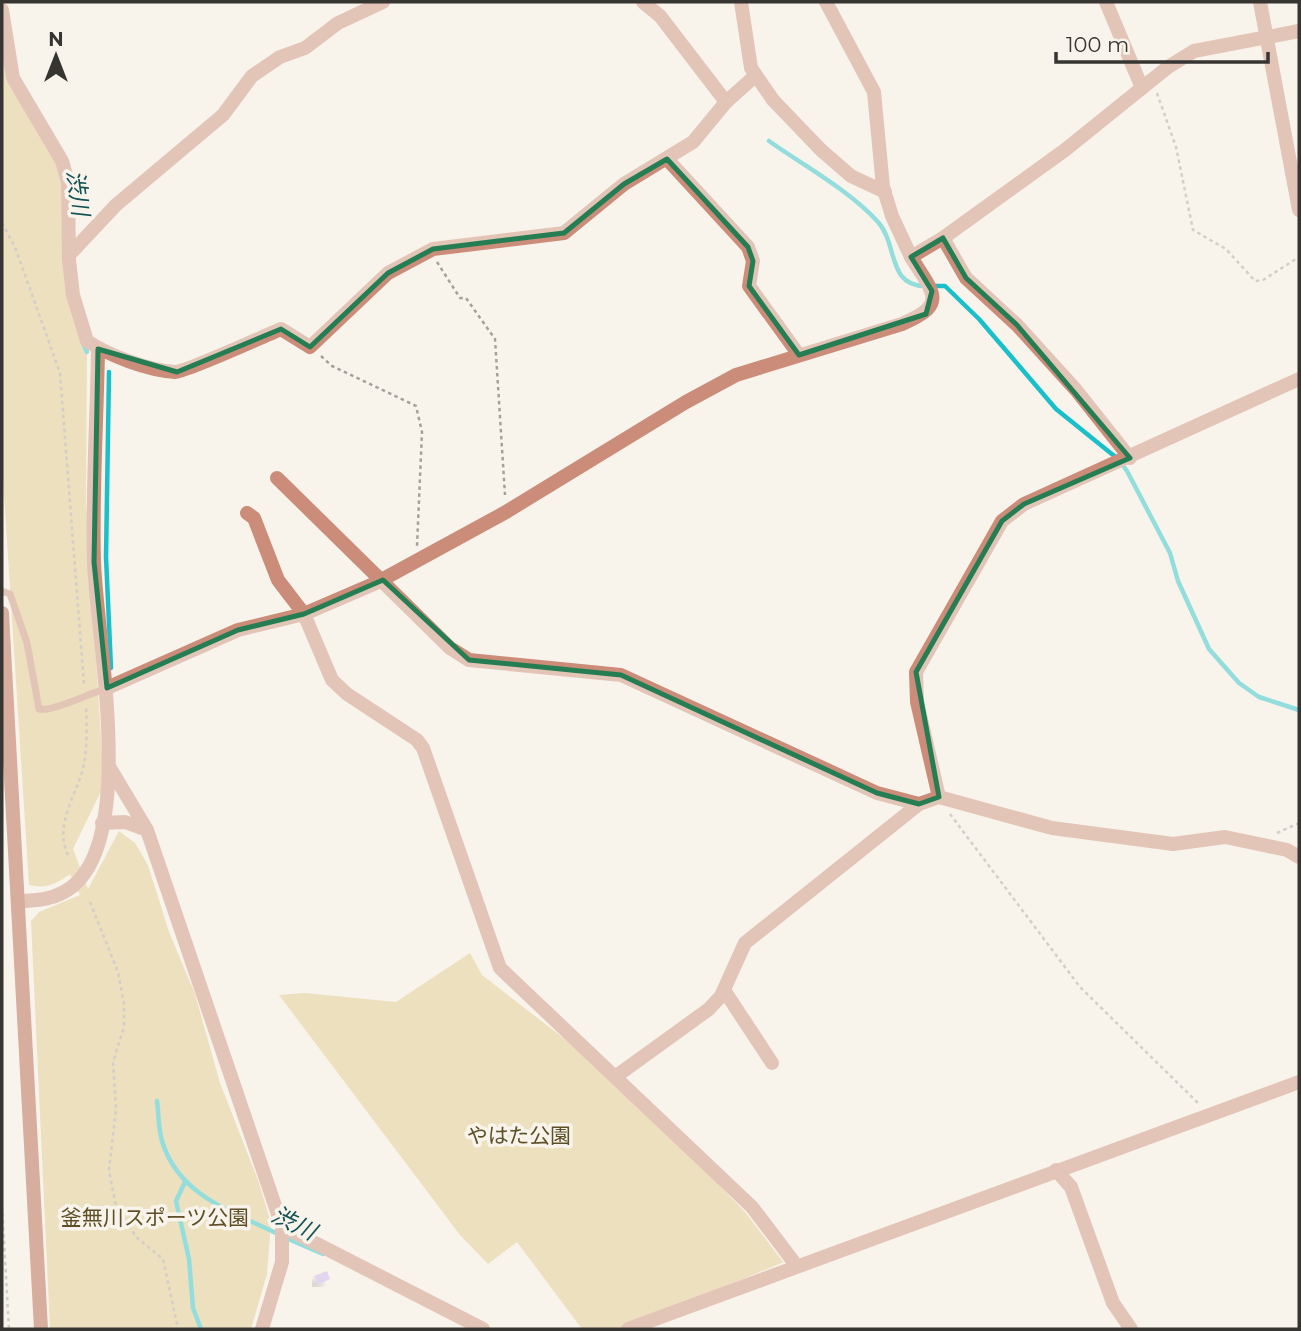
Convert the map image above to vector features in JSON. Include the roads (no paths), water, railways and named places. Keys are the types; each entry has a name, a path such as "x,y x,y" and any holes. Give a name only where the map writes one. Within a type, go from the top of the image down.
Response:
{"main road":[{"path":"2,613 41,1329"}],"street":[{"path":"69,255 116,205 223,116 253,76 280,57 305,48 338,23 383,2"},
{"path":"643,2 660,16 726,102"},
{"path":"741,2 751,68 773,100 821,150 851,176 885,192"},
{"path":"107,688 238,630 304,614 382,579 506,512 686,402 736,375 902,324 926,314 930,309 932,291 911,257 885,192 874,92 826,2"},
{"path":"1106,2 1146,84"},
{"path":"1260,2 1299,210"},
{"path":"2,10 13,78 62,161 68,183 69,255 81,325 87,341 98,349 177,372 281,329 310,347 388,273 430,251 564,233 624,184 693,142 726,102 755,76"},
{"path":"911,257 943,238 1065,150 1146,84 1194,51 1299,31"},
{"path":"667,159 748,247 753,261 749,286 799,355"},
{"path":"943,238 965,278 1017,325 1076,390 1130,458"},
{"path":"18,901 39,901 72,886 82,876 102,823 108,795 107,688 94,562 98,349"},
{"path":"939,797 917,702 916,671 1002,520 1024,505 1299,379"},
{"path":"276,478 450,648 468,660 621,675 877,793 919,804"},
{"path":"247,513 254,518 278,580 304,614 332,680 417,740 423,748 500,968 752,1207 796,1265"},
{"path":"109,767 147,830 282,1226 282,1262 262,1329"},
{"path":"615,1077 709,1009 724,990 745,943 919,804 939,797 1052,828 1173,844 1225,837 1258,842 1287,850 1299,857"},
{"path":"102,823 125,822 147,830"},
{"path":"724,990 772,1063"},
{"path":"628,1329 1299,1082"},
{"path":"1056,1170 1071,1187 1113,1303 1131,1329"},
{"path":"282,1226 483,1329"}],"lane":[{"path":"2,591 10,594 27,643 38,709 46,711 85,694 107,688"}],"waterway":[{"path":"769,141 866,210 884,231 904,279 925,286"},
{"path":"934,286 945,286 979,319 1056,409 1118,459 1170,553 1178,581 1209,649 1239,683 1259,697 1299,710"},
{"name":"渋川","path":"83,343 87,352"},
{"name":"渋川","path":"109,372 106,557 111,668"},
{"name":"渋川","path":"157,1101 163,1144 182,1177 195,1190 226,1210 278,1234"},
{"path":"185,1182 176,1201 189,1259 193,1308 201,1329"},
{"name":"渋川","path":"286,1238 323,1254"}],"park label":[{"name":"やはた公園","path":"519,1136"},
{"name":"釜無川スポーツ公園","path":"155,1218"}]}
